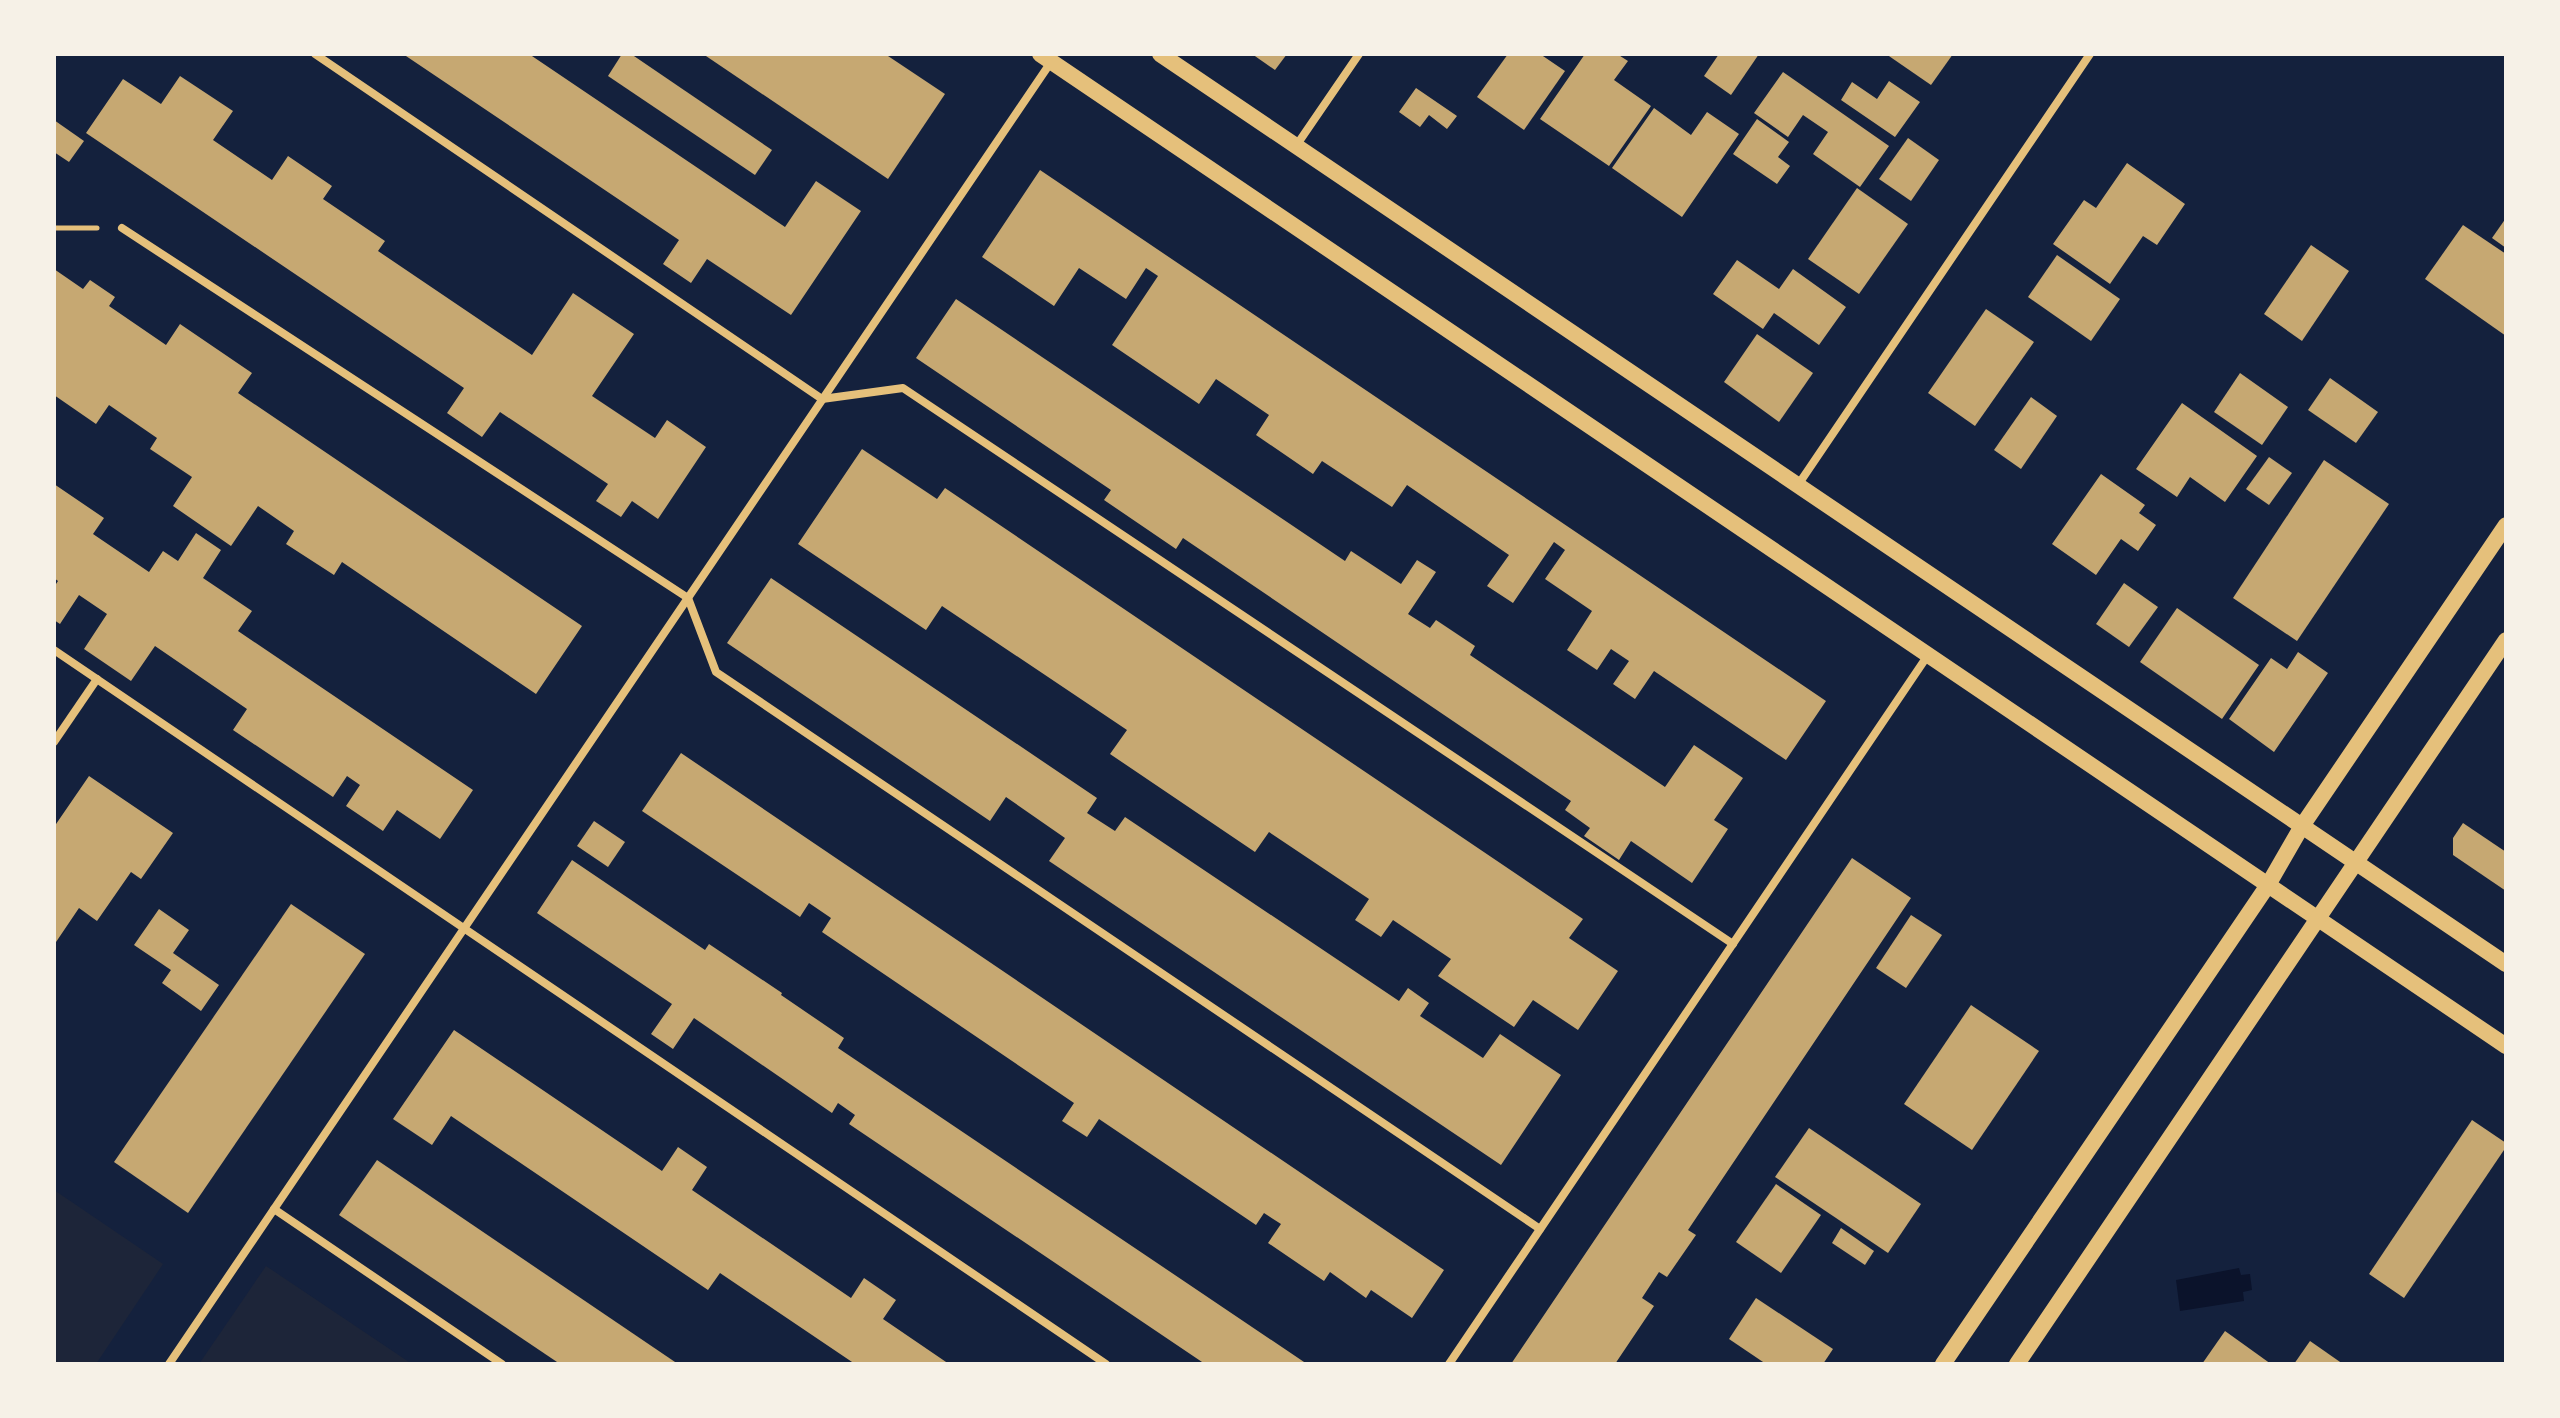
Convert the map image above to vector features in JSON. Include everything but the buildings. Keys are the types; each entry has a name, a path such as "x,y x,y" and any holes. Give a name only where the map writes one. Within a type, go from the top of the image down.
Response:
{"main road":[{"path":"1160,54 2506,964"},
{"path":"1045,58 2506,1046"},
{"path":"1943,1364 2268,885 2302,826 2506,525"},
{"path":"2017,1364 2506,640"}],"street":[{"path":"315,54 822,399 903,388 1733,944"},
{"path":"1296,146 1359,54"},
{"path":"1798,485 2090,54"},
{"path":"169,1364 822,399 1045,58"},
{"path":"122,228 688,598 716,672 1540,1229"},
{"path":"54,650 1106,1364"},
{"path":"1449,1364 1928,655"},
{"path":"54,742 97,679"},
{"path":"274,1209 502,1364"}],"path":[{"path":"54,228 122,228"}],"shaded area":[{"path":"54,1190 163,1264 96,1364 54,1364"},
{"path":"266,1266 412,1364 199,1364"},
{"path":"2239,1268 2241,1275 2250,1274 2252,1290 2243,1292 2244,1301 2180,1311 2176,1280"}]}
